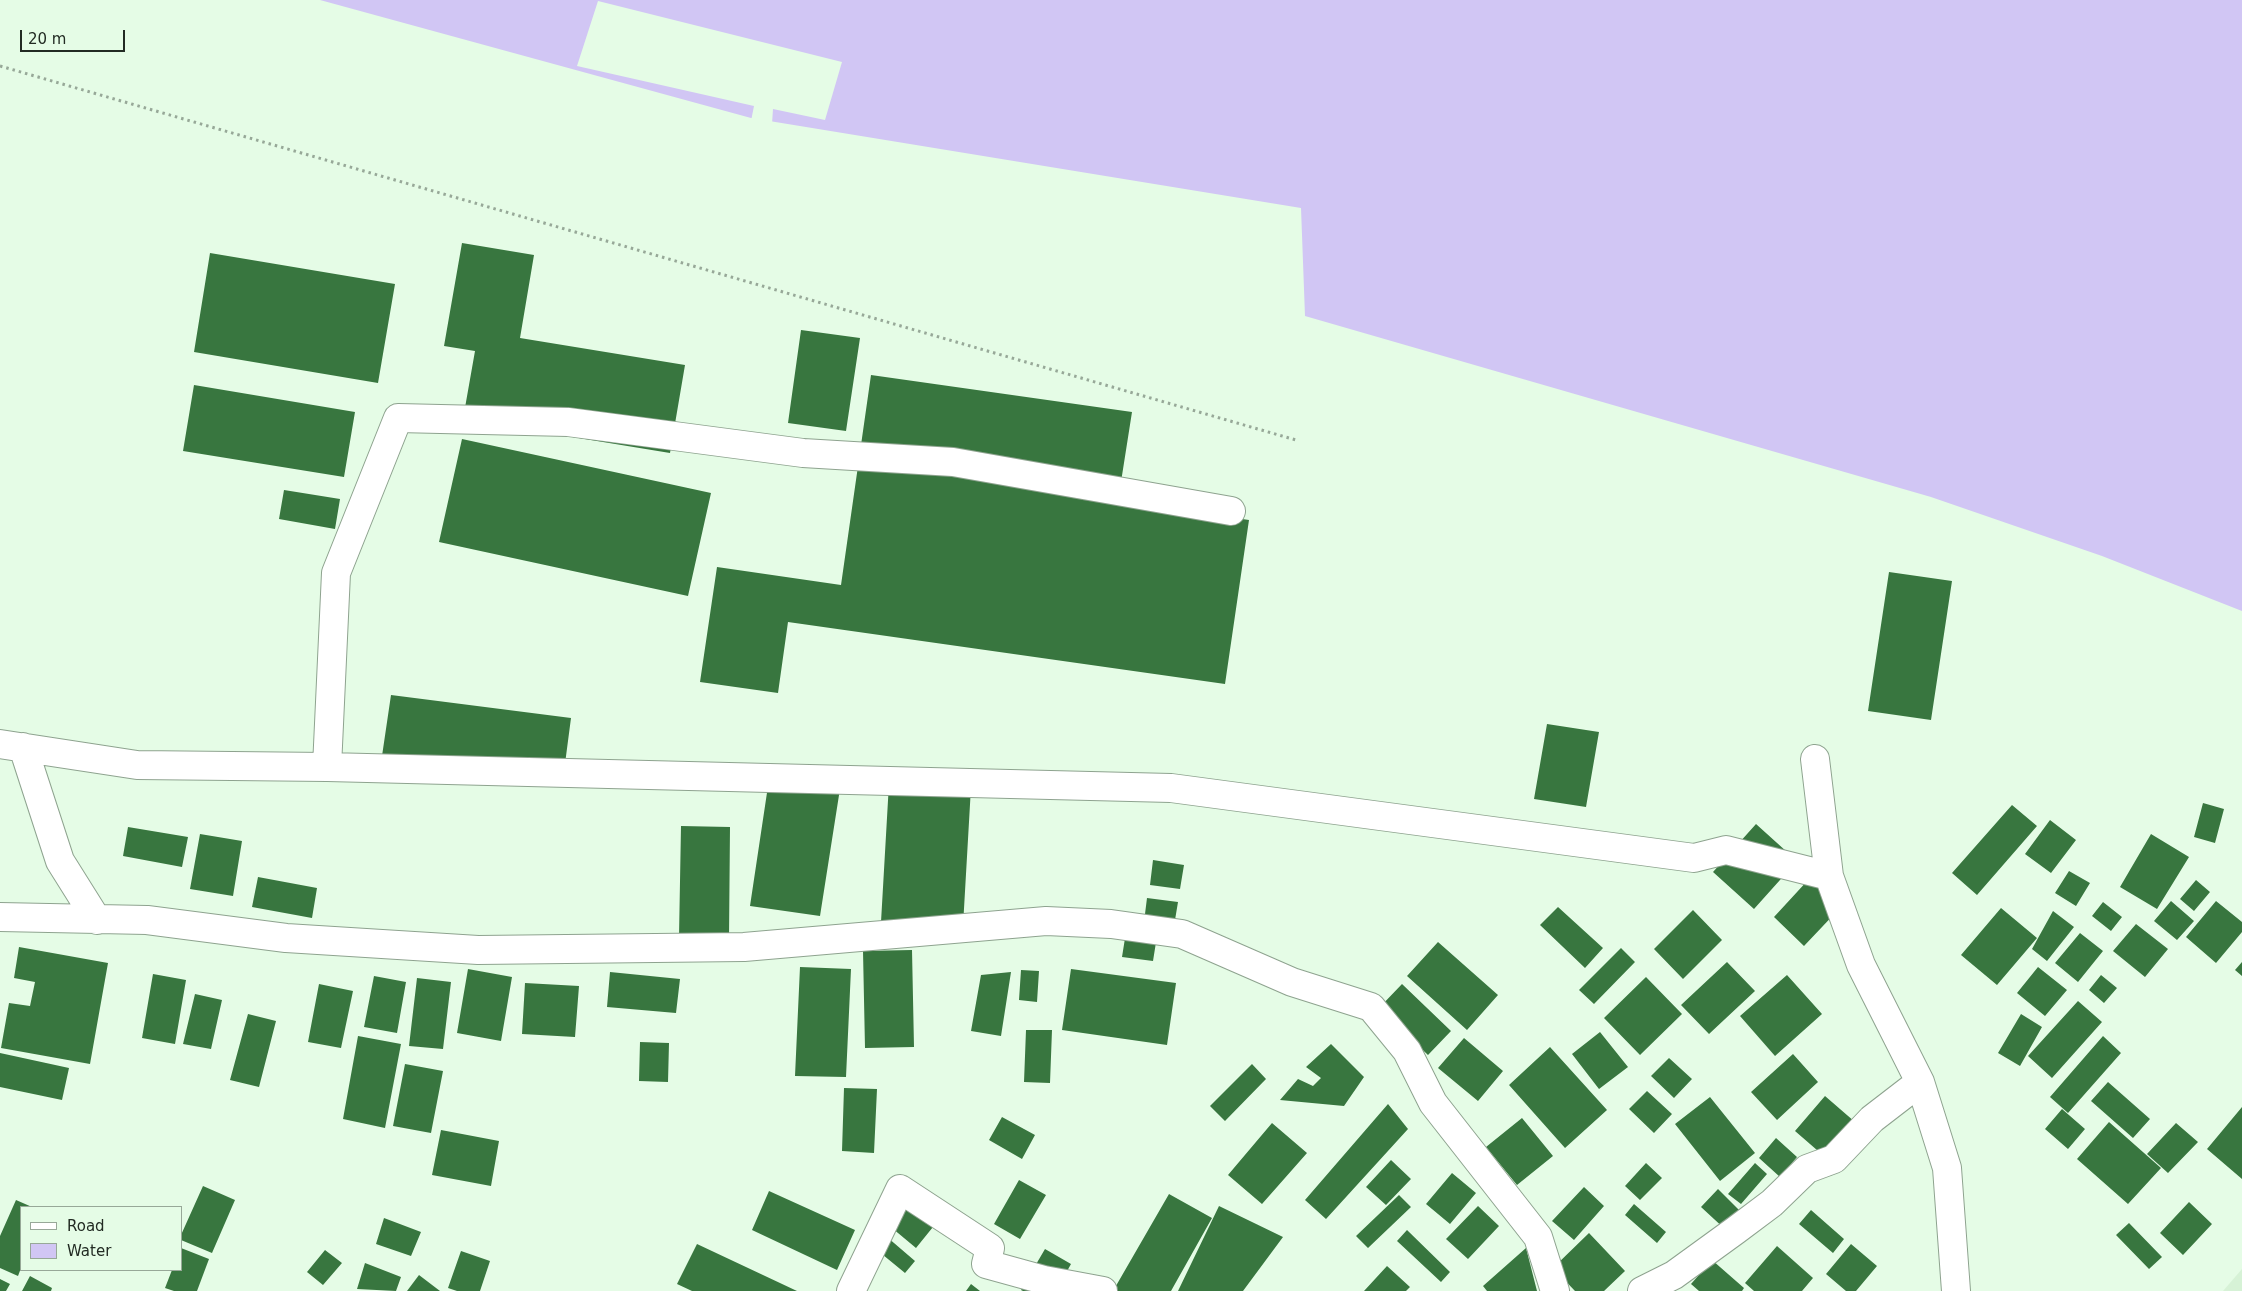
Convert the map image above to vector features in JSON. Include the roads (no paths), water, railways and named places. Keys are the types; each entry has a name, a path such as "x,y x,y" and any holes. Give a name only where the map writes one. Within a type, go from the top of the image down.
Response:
{"street":[{"path":"327,766 336,573 398,418 568,422 803,454 953,462 1232,511"},
{"path":"11,745 137,765 327,766 1171,788 1694,858 1726,850 1829,876"},
{"path":"11,745 60,861 97,920"},
{"path":"1815,758 1829,876 1861,965 1920,1082 1947,1168 1956,1291"},
{"path":"0,918 147,920 286,938 478,950 744,947 1046,921 1112,924 1182,934 1292,982 1371,1008 1407,1051 1433,1103 1538,1237 1555,1291"},
{"path":"1642,1291 1674,1275 1736,1230 1772,1203 1806,1169 1834,1159 1872,1119 1920,1082"},
{"path":"851,1291 900,1189 990,1248 986,1264 1044,1280 1102,1291"}],"water":[{"path":"320,0 2242,0 2242,611 2102,556 1931,497 1305,316 1301,208 751,118"}]}
